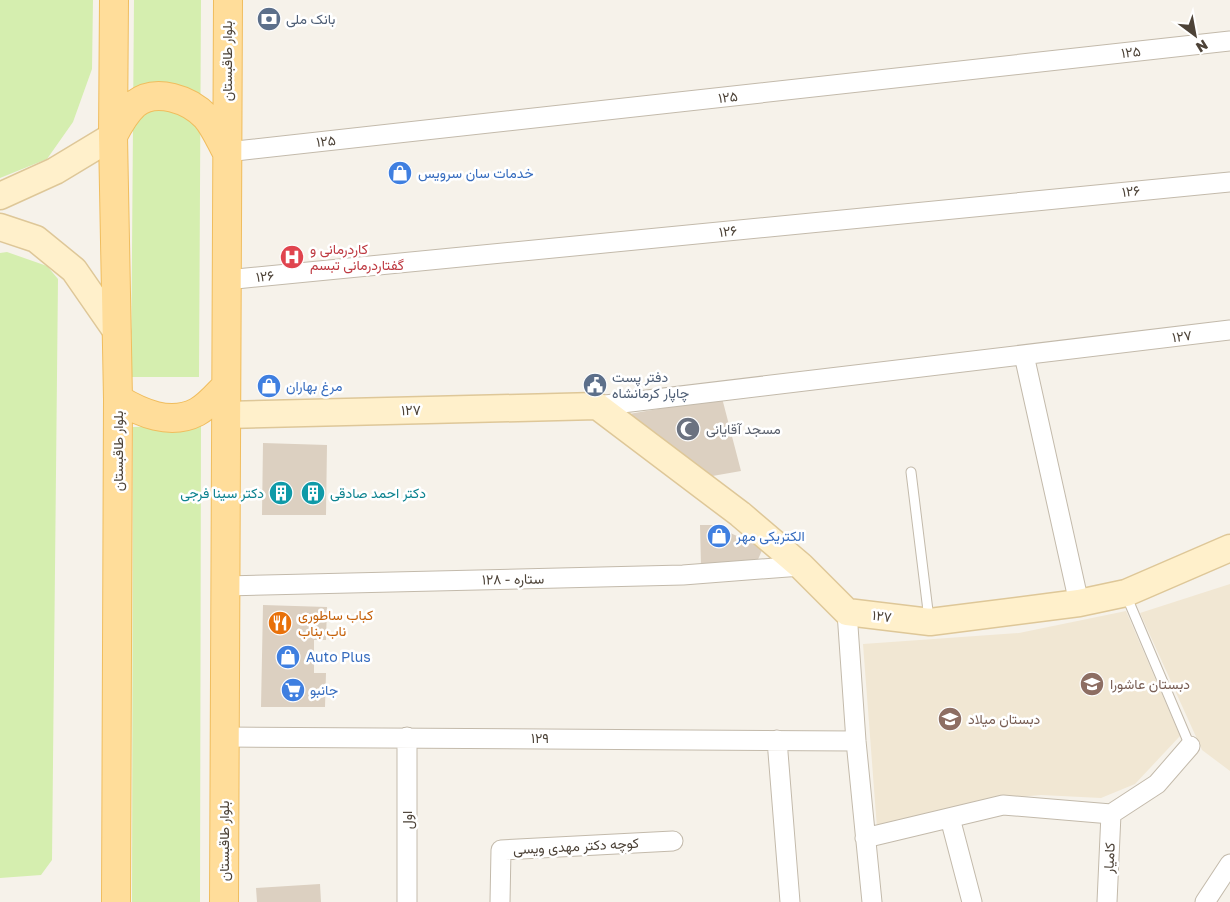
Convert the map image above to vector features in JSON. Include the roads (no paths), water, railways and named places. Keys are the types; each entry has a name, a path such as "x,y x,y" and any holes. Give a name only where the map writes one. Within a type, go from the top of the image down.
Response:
{"main road":[{"name":"بلوار طاقبستان","path":"114,0 113,136 118,399 116,902"},
{"name":"بلوار طاقبستان","path":"224,902 228,0"},
{"path":"113,136 123,116 137,103 153,97 169,96 193,106 207,118 227,152"},
{"path":"118,399 137,410 154,416 176,417 195,412 208,404 226,386"}],"street":[{"name":"۱۲۵","path":"227,152 1230,41"},
{"path":"0,196 55,171 113,136"},
{"name":"۱۲۶","path":"226,280 1230,182"},
{"path":"0,227 36,238 74,270 117,332"},
{"name":"۱۲۷","path":"226,415 597,406 1230,330"},
{"path":"1024,355 1079,603"},
{"path":"597,406 740,514 800,566 847,612 856,740 872,902"},
{"name":"۱۲۷","path":"847,612 930,622 1079,603 1126,593 1230,548"},
{"name":"۱۲۸ - ستاره","path":"225,586 683,576 800,566"},
{"name":"۱۲۹","path":"225,737 856,740"},
{"name":"اول","path":"406,902 407,737"},
{"path":"777,740 790,902"},
{"path":"865,838 1004,805 1111,814 1157,784 1190,746"},
{"name":"کامیار","path":"1107,902 1111,814"},
{"path":"950,818 972,902"},
{"name":"کوچه دکتر مهدی ویسی","path":"500,902 501,850 673,842"},
{"path":"1204,902 1230,864"}],"lane":[{"path":"911,472 930,622"},
{"path":"1126,593 1190,746"}],"place":[{"name":"بانک ملی","path":"269,19"},
{"name":"خدمات سان سرویس","path":"400,173"},
{"name":"کاردرمانی و گفتاردرمانی تبسم","path":"292,257"},
{"name":"دفتر پست چاپار کرمانشاه","path":"595,385"},
{"name":"مرغ بهاران","path":"269,386"},
{"name":"مسجد آقایانی","path":"688,429"},
{"name":"دکتر سینا فرجی","path":"281,493"},
{"name":"دکتر احمد صادقی","path":"313,493"},
{"name":"الکتریکی مهر","path":"719,536"},
{"name":"کباب ساطوری ناب بناب","path":"280,623"},
{"name":"Auto Plus","path":"288,657"},
{"name":"دبستان عاشورا","path":"1092,684"},
{"name":"جانبو","path":"293,690"},
{"name":"دبستان میلاد","path":"950,719"}]}
